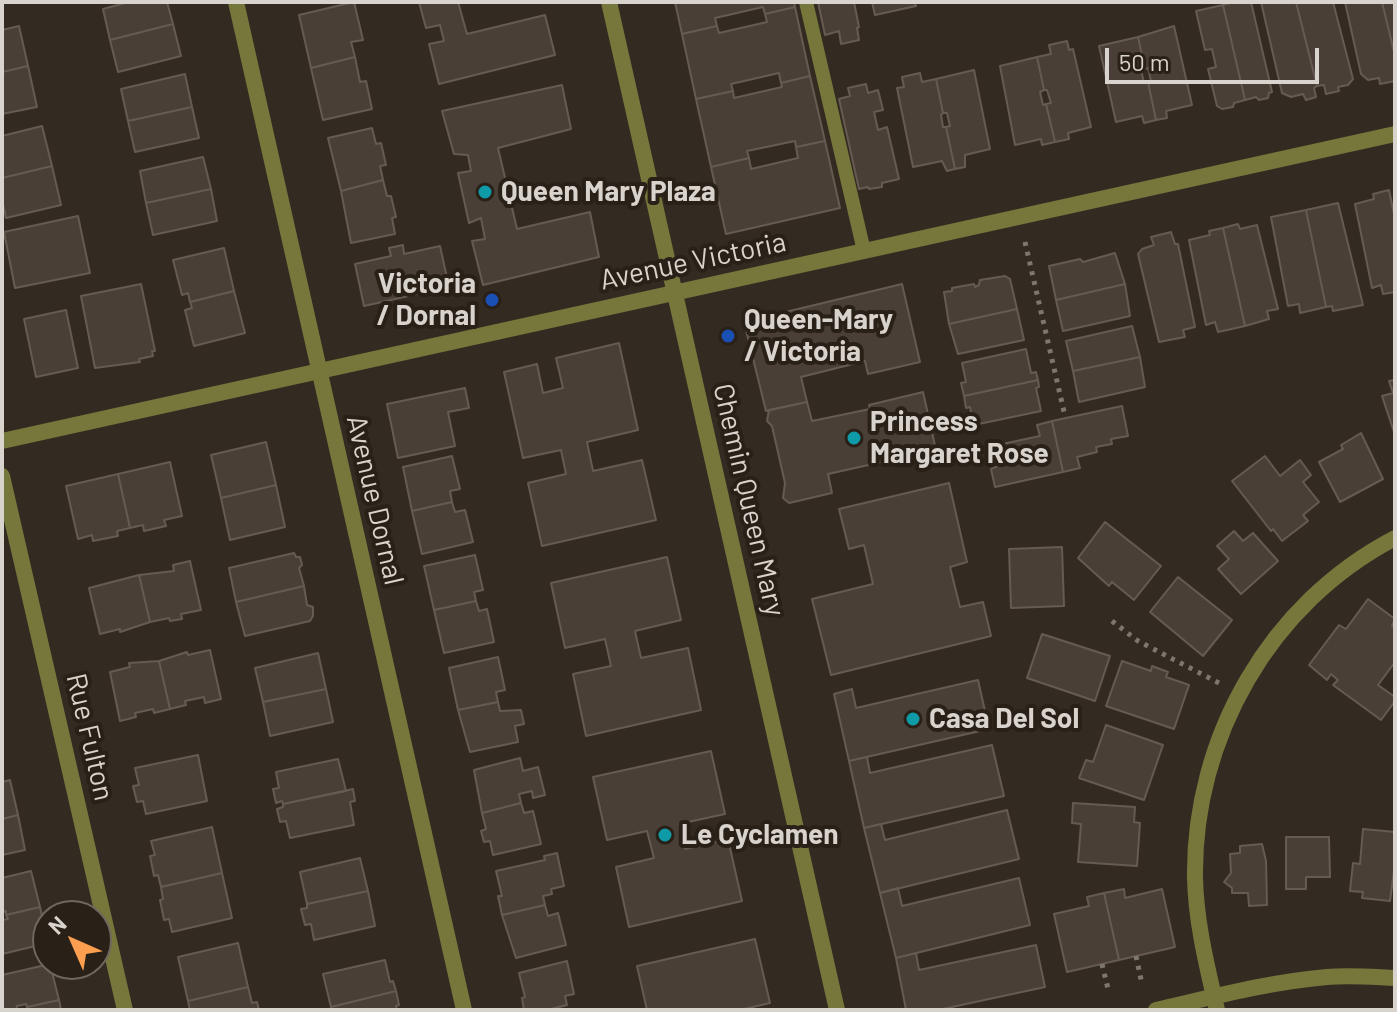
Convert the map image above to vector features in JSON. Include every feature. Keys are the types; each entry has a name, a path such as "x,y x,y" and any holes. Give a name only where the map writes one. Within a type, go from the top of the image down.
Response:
{"street":[{"name":"Avenue Dornal","path":"236,2 464,1010"},
{"name":"Chemin Queen Mary","path":"609,2 837,1010"},
{"name":"Avenue Victoria","path":"2,441 1395,134"},
{"name":"Rue Fulton","path":"2,476 125,1010"},
{"path":"1216,1004 1198,914 1195,854 1199,814 1222,730 1249,677 1288,623 1333,579 1395,538"},
{"path":"1156,1010 1216,1004 1302,980 1395,978"}],"lane":[{"path":"806,2 864,251"}],"path":[{"path":"1025,242 1065,416"},
{"path":"1112,621 1148,647 1221,684"},
{"path":"1136,956 1142,984"},
{"path":"1102,964 1109,993"}],"building":[{"path":"129,2 167,2 173,24 110,40 103,9"},
{"path":"354,2 363,40 351,42 355,57 311,68 299,15"},
{"path":"419,2 458,2 467,34 545,15 555,55 439,84 429,44 444,41 440,25 426,28"},
{"path":"675,2 794,2 795,7 765,14 763,7 715,18 717,26 682,34"},
{"path":"818,2 854,2 859,40 841,44 839,31 825,35"},
{"path":"872,2 915,2 916,6 875,15"},
{"path":"1251,2 1272,92 1268,98 1245,100 1223,5"},
{"path":"1261,2 1296,2 1317,86 1314,88 1316,97 1306,100 1303,94 1291,97 1282,93"},
{"path":"1296,2 1333,2 1353,79 1348,85 1338,87 1339,91 1326,94 1324,85 1317,86"},
{"path":"1345,2 1382,2 1395,56 1395,81 1380,84 1379,78 1368,80 1361,74"},
{"path":"1382,2 1395,2 1395,56"},
{"path":"1223,5 1245,100 1222,109 1217,106 1208,69 1216,67 1212,49 1205,50 1196,11"},
{"path":"795,7 810,76 781,83 779,73 731,84 733,91 696,99 682,34 717,26 719,33 767,22 765,14"},
{"path":"173,24 181,56 118,72 110,40"},
{"path":"19,26 28,66 2,72 2,30"},
{"path":"1174,26 1192,105 1166,111 1167,118 1156,120 1148,82 1151,81 1138,37"},
{"path":"1138,37 1145,69 1141,70 1144,83 1148,82 1156,120 1144,123 1142,116 1116,122 1099,46"},
{"path":"1067,41 1069,50 1073,49 1091,127 1068,133 1069,139 1055,142 1046,104 1051,103 1047,90 1044,90 1037,57 1051,54 1049,45"},
{"path":"355,57 360,82 366,81 372,109 323,120 311,68"},
{"path":"1037,57 1044,90 1040,92 1055,142 1042,145 1041,139 1015,145 1000,66"},
{"path":"28,66 37,107 2,114 2,72"},
{"path":"974,70 990,149 965,155 965,167 955,169 946,127 950,126 947,113 943,113 936,79"},
{"path":"920,73 922,82 936,79 943,127 946,127 955,169 947,171 942,161 913,167 897,88 904,87 902,77"},
{"path":"185,74 192,107 128,121 121,89"},
{"path":"810,76 825,141 796,147 795,141 747,151 749,158 711,167 696,99 733,91 734,98 782,87 781,83"},
{"path":"866,84 868,93 878,90 883,110 874,112 878,130 887,127 899,179 882,183 882,187 859,189 839,99 850,96 848,88"},
{"name":"Queen Mary Plaza","path":"562,85 571,129 498,148 517,229 590,212 599,257 483,285 472,241 485,239 481,218 469,223 458,173 471,171 468,155 454,154 442,111"},
{"path":"192,107 199,138 135,152 128,121"},
{"path":"42,126 52,166 2,178 2,136"},
{"path":"372,128 376,144 381,143 386,165 380,166 383,180 341,191 328,138"},
{"path":"825,141 840,208 726,234 711,167 749,158 751,169 798,158 796,147"},
{"path":"203,157 211,189 146,203 140,171"},
{"path":"52,166 61,205 6,218 2,178"},
{"path":"383,180 396,217 392,218 395,234 351,243 341,191"},
{"path":"211,189 217,221 153,235 146,203"},
{"path":"1389,190 1395,219 1395,292 1383,294 1381,285 1372,288 1355,204 1374,199 1373,194"},
{"path":"1338,203 1363,305 1333,311 1332,306 1326,307 1306,210"},
{"path":"1306,210 1326,307 1300,313 1299,304 1288,306 1271,217"},
{"path":"78,216 90,273 15,288 4,232"},
{"path":"1238,224 1240,229 1257,225 1278,309 1267,311 1269,319 1245,326 1223,228"},
{"path":"1223,228 1245,326 1218,332 1215,322 1206,325 1189,240"},
{"path":"1171,232 1175,244 1178,244 1195,327 1183,330 1185,337 1159,342 1138,254 1154,245 1151,237"},
{"path":"403,245 404,254 440,246 449,287 364,306 355,264 391,256 389,248"},
{"path":"224,248 234,291 190,302 188,293 182,295 173,260"},
{"path":"1115,253 1125,284 1056,300 1049,266 1080,259 1083,262"},
{"path":"1005,276 1010,279 1017,309 949,324 944,292 974,284 975,287 980,280"},
{"path":"141,284 155,351 152,351 153,356 139,359 140,362 95,368 81,296"},
{"path":"902,284 920,362 868,374 865,361 801,377 807,402 766,411 744,322"},
{"path":"1125,284 1130,316 1063,331 1056,300"},
{"path":"234,291 245,333 194,346 185,310 192,308 190,302"},
{"path":"1017,309 1024,340 958,354 949,324"},
{"path":"66,310 78,368 36,377 24,319"},
{"path":"1132,326 1140,357 1073,371 1066,341"},
{"path":"619,343 638,430 587,442 593,471 642,460 656,520 542,546 528,483 566,474 561,450 523,458 504,372 537,364 543,393 563,388 556,358"},
{"path":"1026,349 1031,373 1036,372 1038,380 964,396 961,383 966,382 962,363"},
{"path":"1140,357 1145,387 1079,402 1073,371"},
{"path":"1038,380 1039,387 1036,388 1041,411 974,425 964,396"},
{"path":"1395,380 1395,435 1382,396 1393,393 1389,381"},
{"path":"465,388 469,408 448,412 455,446 398,458 387,404"},
{"name":"Princess Margaret Rose","path":"923,392 936,450 828,474 832,493 789,503 783,498 785,483 772,426 767,421 769,410 807,402 812,421 870,409 869,405"},
{"path":"1122,406 1128,436 1111,439 1112,444 1096,447 1097,452 1077,457 1080,468 1063,472 1052,421"},
{"path":"1052,421 1063,472 995,487 991,469 998,466 993,446 1040,436 1037,425"},
{"path":"1361,433 1383,479 1340,502 1319,462 1343,449 1341,445"},
{"path":"266,442 276,485 221,498 211,455"},
{"path":"452,456 460,489 450,491 452,502 412,511 403,467"},
{"path":"1265,456 1280,476 1300,460 1311,475 1303,482 1319,502 1303,515 1308,521 1282,541 1232,481"},
{"path":"170,462 182,516 164,520 166,526 144,531 143,525 130,528 118,474"},
{"path":"118,474 130,528 117,531 118,536 93,541 92,535 78,539 66,486"},
{"path":"949,483 967,562 950,567 960,607 983,602 991,636 831,675 812,599 873,584 864,545 849,549 839,509"},
{"path":"276,485 285,527 230,540 221,498"},
{"path":"452,502 455,512 465,510 473,542 422,554 412,511"},
{"path":"1105,522 1161,566 1134,600 1112,582 1109,586 1078,558"},
{"path":"1234,531 1243,541 1253,533 1278,561 1241,594 1218,569 1229,559 1217,546"},
{"path":"1062,547 1064,606 1011,608 1009,549"},
{"path":"294,553 300,557 302,565 299,568 304,586 236,602 229,568"},
{"path":"475,555 483,590 474,592 476,601 434,610 424,566"},
{"path":"667,557 681,620 635,631 641,658 688,648 701,710 586,736 573,674 611,666 605,639 565,648 551,583"},
{"path":"190,561 201,610 181,614 182,619 150,622 139,575 174,571 173,565"},
{"path":"139,575 150,622 120,632 120,629 100,634 89,588"},
{"path":"1178,577 1232,620 1203,656 1150,612"},
{"path":"304,586 307,605 313,607 310,621 245,636 236,602"},
{"path":"1368,599 1395,619 1392,626 1395,628 1395,662 1378,685 1395,697 1395,701 1381,720 1333,685 1338,680 1331,674 1327,680 1309,665 1339,625 1346,629"},
{"path":"476,601 479,611 487,609 494,642 444,653 434,610"},
{"path":"1042,634 1110,656 1095,701 1027,678"},
{"path":"210,650 221,699 205,703 204,697 185,701 186,705 170,709 159,661 187,652 188,655"},
{"path":"318,653 326,689 263,702 255,668"},
{"path":"498,657 505,690 496,692 498,702 458,710 449,668"},
{"path":"159,661 170,709 135,713 136,717 120,721 110,672 130,667 129,663"},
{"path":"1122,661 1151,671 1152,666 1168,672 1166,677 1189,685 1174,729 1106,706"},
{"name":"Casa Del Sol","path":"978,680 989,729 849,761 834,694 852,689 856,708"},
{"path":"326,689 333,722 270,736 263,702"},
{"path":"498,702 500,711 521,710 524,724 515,726 518,742 470,752 458,710"},
{"path":"1106,725 1163,745 1144,800 1079,778 1086,760 1093,762"},
{"path":"992,745 1004,796 864,828 849,761 867,757 870,773"},
{"name":"Le Cyclamen","path":"711,751 725,814 679,824 685,849 728,839 742,901 629,927 616,867 654,858 647,831 607,840 593,777"},
{"path":"198,755 207,801 146,814 143,801 137,802 133,786 139,785 135,768"},
{"path":"520,758 523,771 538,767 545,795 533,798 532,791 519,794 521,803 482,813 474,770"},
{"path":"338,759 346,791 276,803 273,789 279,788 276,772"},
{"path":"10,780 18,815 2,819 2,782"},
{"path":"353,789 355,801 350,802 354,825 290,838 286,821 280,822 277,809 283,804"},
{"path":"521,803 524,813 533,811 541,844 493,855 490,841 484,842 481,831 486,829 482,813"},
{"path":"1073,803 1135,807 1134,822 1140,823 1137,866 1078,862 1081,824 1072,823"},
{"path":"1007,810 1019,859 880,893 864,828 881,824 885,840"},
{"path":"18,815 25,850 2,855 2,819"},
{"path":"212,827 222,873 161,887 158,875 154,876 150,856 155,855 151,841"},
{"path":"1363,829 1395,832 1390,901 1362,898 1363,892 1350,891 1353,863 1360,864"},
{"path":"1286,837 1329,837 1330,877 1306,877 1306,889 1286,889"},
{"path":"1262,844 1266,861 1267,905 1249,906 1248,893 1232,893 1232,888 1224,882 1231,873 1230,854 1240,853 1240,846"},
{"path":"557,853 564,886 551,889 552,894 543,896 545,905 502,915 498,896 502,896 496,871 545,860 544,856"},
{"path":"360,858 368,891 307,904 300,872"},
{"path":"31,871 38,900 32,900 32,909 6,915 6,911 2,912 2,878"},
{"path":"222,873 232,918 172,932 169,919 164,920 161,887"},
{"path":"1019,878 1030,925 896,958 880,893 898,888 902,906"},
{"path":"1124,889 1125,898 1162,889 1175,947 1119,960 1104,893"},
{"path":"368,891 375,926 314,940 311,924 305,925 301,909 307,908 307,904"},
{"path":"1104,893 1119,960 1067,972 1054,914 1089,906 1087,897"},
{"path":"545,905 548,916 558,913 566,945 516,958 502,915"},
{"path":"32,909 32,947 2,954 2,920 8,919 6,915"},
{"path":"755,939 770,1003 740,1010 647,1010 637,966"},
{"path":"238,943 248,987 188,1001 178,957"},
{"path":"1036,945 1045,987 938,1010 906,1010 896,958 916,953 919,970"},
{"path":"385,960 390,982 393,981 396,991 331,1007 323,974"},
{"path":"567,961 574,994 565,996 567,1005 547,1010 524,1010 522,998 525,997 519,973"},
{"path":"32,968 32,980 54,980 59,1000 27,1007 26,1004 17,1006 16,1010 2,1010 2,975"},
{"path":"248,987 252,1003 257,1002 259,1010 190,1010 188,1001"},
{"path":"396,991 397,1010 331,1010 331,1007"},
{"path":"59,1000 61,1010 28,1010 27,1007"}],"place":[{"name":"Queen Mary Plaza","path":"485,192"},
{"name":"Victoria / Dornal","path":"492,300"},
{"name":"Queen-Mary / Victoria","path":"728,336"},
{"name":"Princess Margaret Rose","path":"854,438"},
{"name":"Casa Del Sol","path":"913,719"},
{"name":"Le Cyclamen","path":"665,835"}]}
